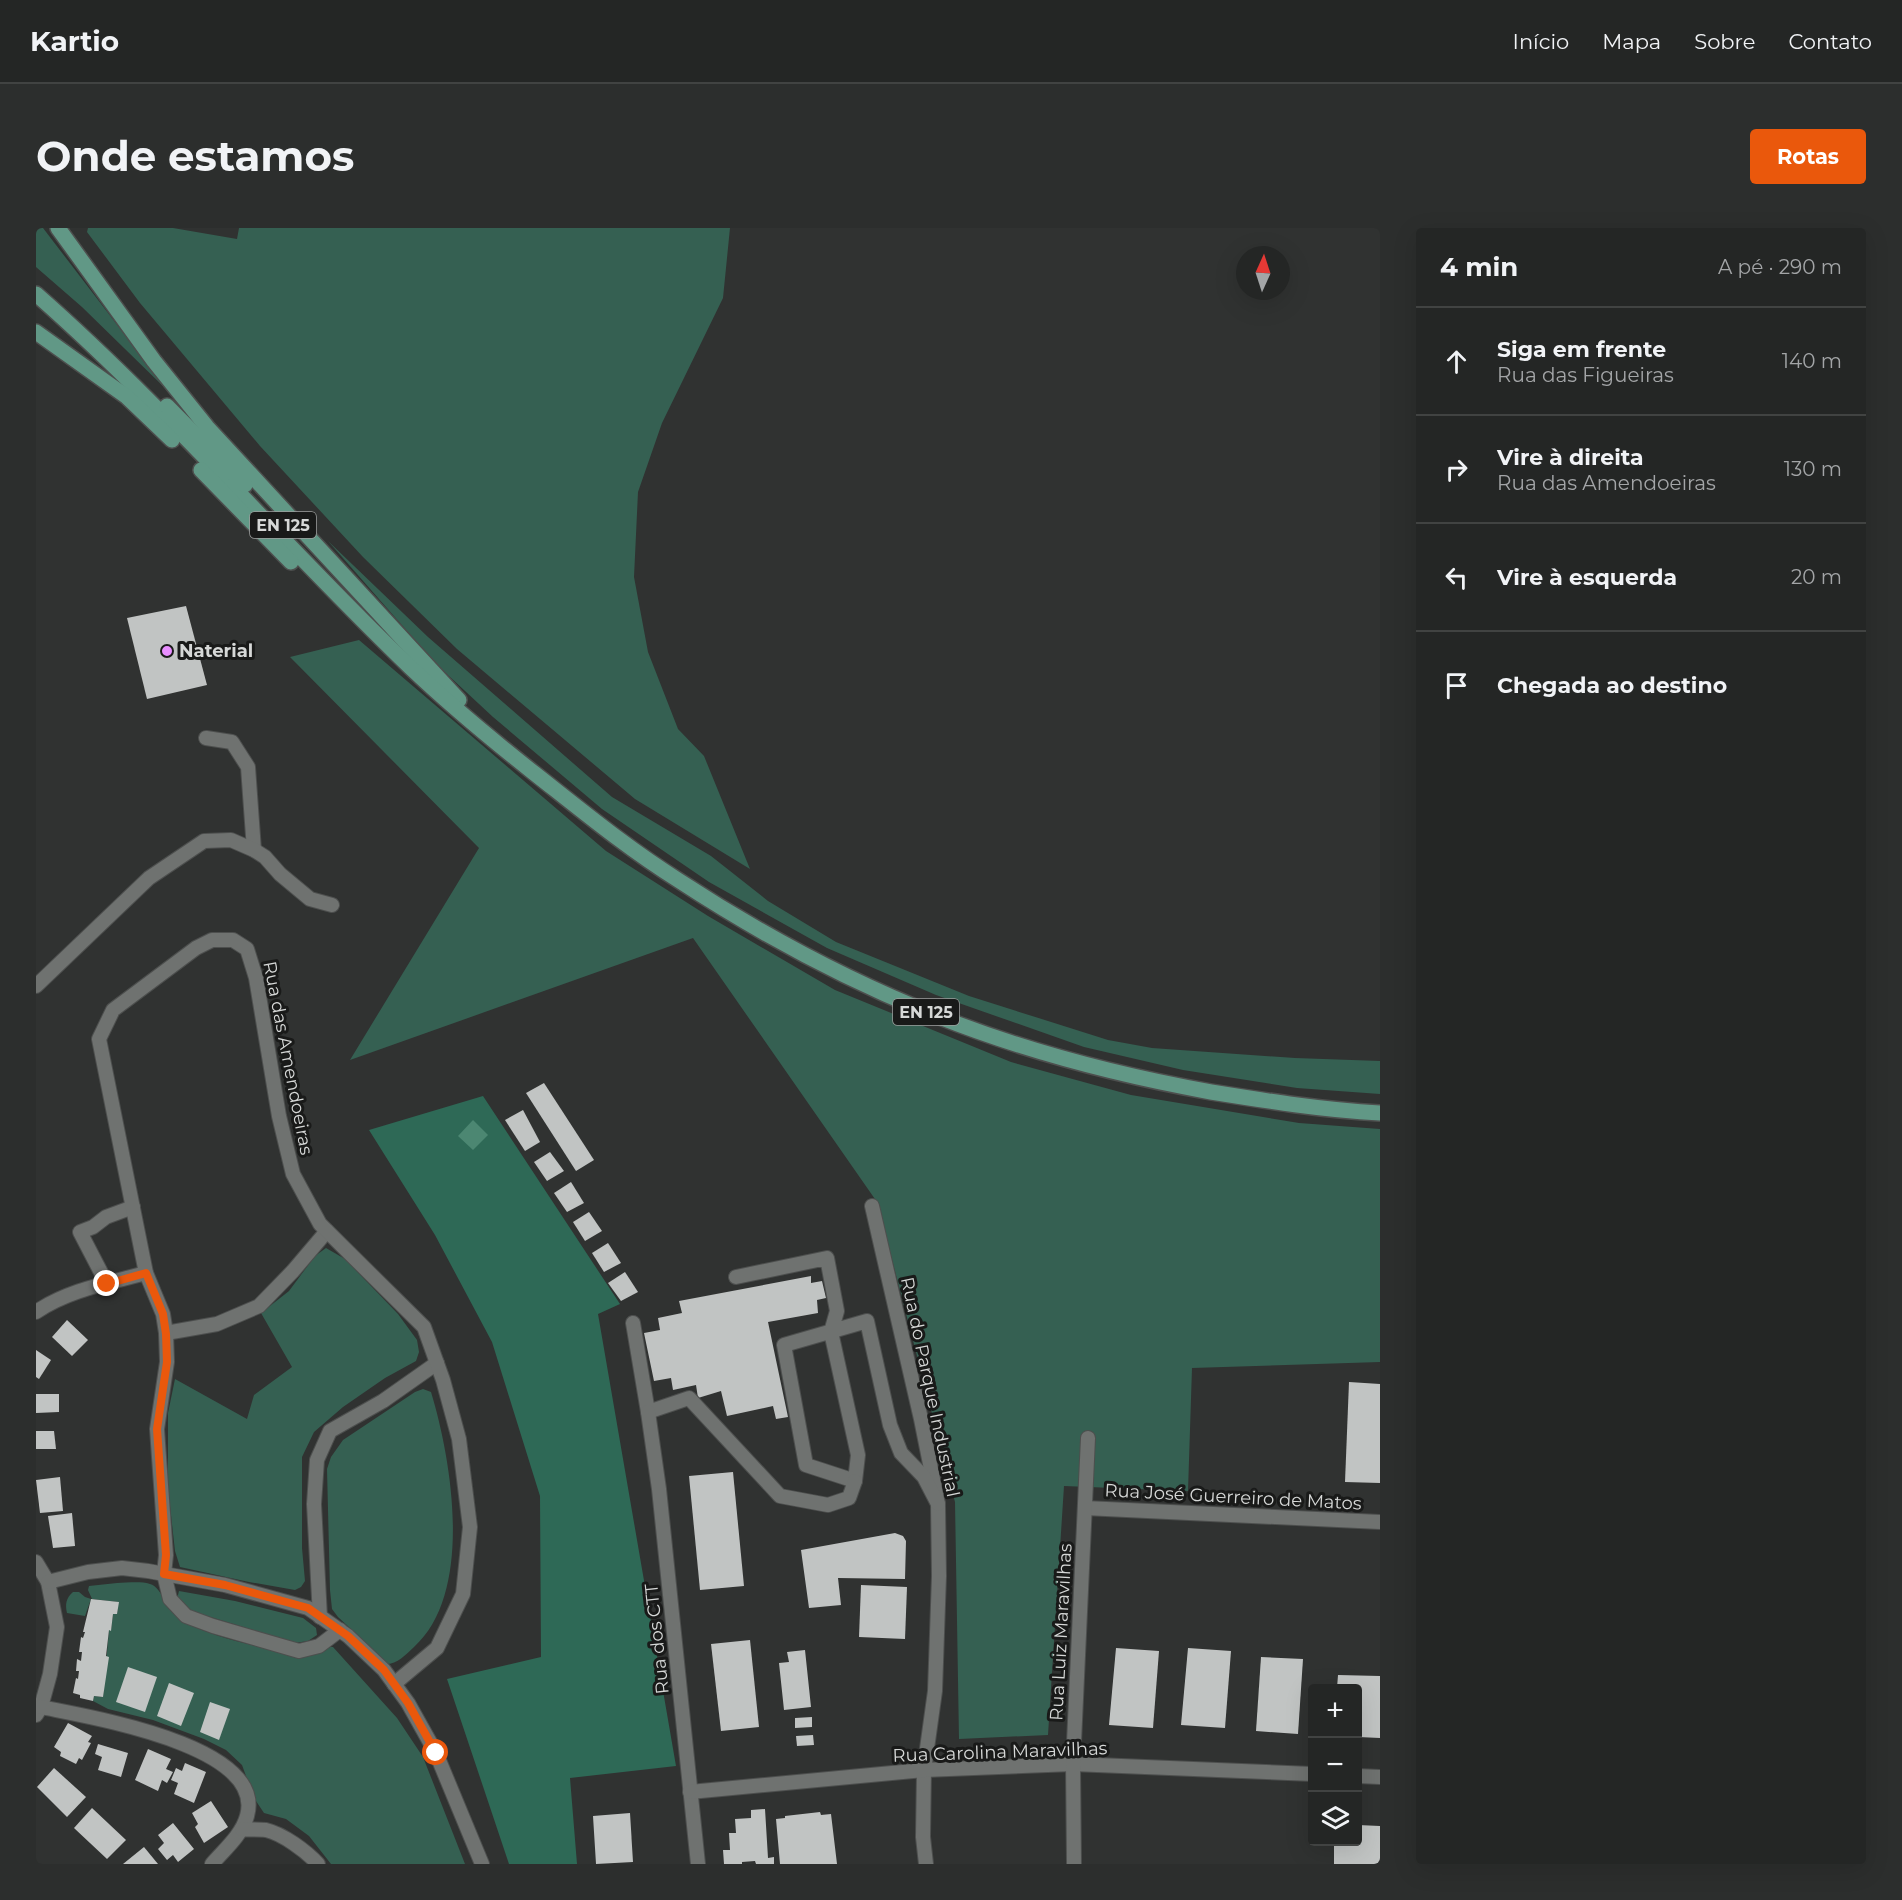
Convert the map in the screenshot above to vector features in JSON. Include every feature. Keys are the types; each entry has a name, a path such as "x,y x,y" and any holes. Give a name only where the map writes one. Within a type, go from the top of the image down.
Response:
{"main road":[{"path":"58,228 147,352 207,427 470,718"},
{"name":"EN 125","path":"36,282 110,349 213,452 470,718"},
{"name":"EN 125","path":"36,294 112,364 365,623 529,770 596,822 676,879 757,928 862,984 939,1017 1022,1046 1096,1068 1180,1086 1276,1103 1380,1113"},
{"path":"36,332 127,397 182,449 308,579 470,718"}],"street":[{"path":"206,738 232,742 248,767 254,850"},
{"path":"36,986 149,878 204,841 231,840 254,850 310,899 332,905"},
{"name":"Rua das Amendoeiras","path":"340,1630 319,1646 299,1652 213,1626 186,1616 170,1599 164,1574 166,1555 157,1429 167,1362 166,1334 163,1314 146,1273 99,1039 113,1010 122,1002 196,948 212,940 233,940 247,949 256,978 279,1116 293,1173 320,1224 424,1327 459,1439 470,1527 463,1594 437,1648 394,1684"},
{"name":"Rua do Parque Industrial","path":"872,1206 938,1504 939,1576 935,1691 924,1770 923,1838 926,1864"},
{"path":"107,1284 80,1232 93,1227 106,1217 133,1207"},
{"path":"166,1334 217,1324 259,1306 294,1271 327,1232"},
{"path":"648,1412 689,1398 780,1496 828,1505 849,1498 855,1481 858,1455 831,1332 837,1311 827,1258 736,1276"},
{"path":"36,1312 51,1301 146,1273"},
{"path":"855,1481 806,1465 784,1345 867,1321 890,1425 901,1453 924,1477 938,1504"},
{"name":"Rua dos CTT","path":"633,1323 659,1489 698,1864"},
{"path":"320,1617 314,1504 317,1460 330,1431 383,1401 437,1363"},
{"name":"Rua Luiz Maravilhas","path":"1074,1864 1073,1764 1088,1438"},
{"name":"Rua José Guerreiro de Matos","path":"1085,1508 1380,1522"},
{"path":"36,1562 48,1582 57,1627 50,1674 39,1711 85,1717 178,1741 213,1757 235,1773 248,1799 248,1815 242,1829 212,1864"},
{"path":"48,1582 88,1572 122,1568 225,1585 308,1608 348,1636 384,1670 408,1703 436,1753 482,1864"},
{"name":"Rua Carolina Maravilhas","path":"690,1792 924,1770 1073,1764 1308,1774"},
{"path":"1362,1776 1380,1777"},
{"path":"242,1829 267,1830 292,1842 318,1864"}],"shaded area":[{"path":"36,228 43,228 167,390 82,307 36,267"},
{"path":"88,228 173,228 237,239 239,228 730,228 723,298 662,423 638,492 634,577 648,652 678,729 704,756 750,869 635,799 457,649 363,557 260,446 140,303 87,232"},
{"path":"328,541 428,637 612,797 711,856 768,901 836,942 969,996 1108,1040 1152,1048 1295,1058 1380,1061 1380,1094 1297,1088 1183,1070 1084,1047 936,995 827,948 709,882 602,809 493,717 436,664"},
{"path":"359,640 606,851 708,916 835,990 1011,1062 1131,1095 1299,1123 1380,1129 1380,1362 1192,1368 1188,1491 1064,1486 1048,1735 959,1739 955,1502 877,1202 693,938 350,1060 479,848 290,657"},
{"path":"483,1096 620,1304 598,1314 676,1766 570,1778 577,1864 509,1864 447,1679 541,1657 540,1496 492,1342 435,1235 369,1130"},
{"path":"473,1120 488,1135 473,1150 458,1136"},
{"path":"326,1248 345,1259 398,1314 417,1340 419,1352 416,1361 385,1378 343,1407 314,1432 302,1457 302,1548 305,1581 301,1587 295,1590 180,1567 175,1551 168,1488 168,1413 175,1379 247,1419 254,1395 292,1367 261,1313 289,1291 315,1256"},
{"path":"423,1389 431,1392 446,1453 453,1525 451,1561 445,1594 433,1623 404,1656 393,1663 384,1664 332,1609 327,1469 331,1457 343,1440"},
{"path":"142,1583 154,1586 177,1617 225,1638 303,1657 316,1654 327,1647 333,1647 397,1718 423,1757 465,1864 331,1864 309,1836 286,1819 264,1813 254,1798 242,1765 226,1750 204,1739 153,1720 108,1709 93,1701 94,1696 103,1697 109,1630 111,1630 113,1614 117,1614 118,1602 92,1599 88,1590 89,1586"},
{"path":"179,1591 235,1601 303,1618 316,1628 317,1635 308,1641 295,1643 191,1611 177,1599"},
{"path":"73,1592 79,1592 91,1599 85,1616 67,1613 67,1601"}],"building":[{"name":"Naterial","path":"186,606 207,685 147,699 127,618"},
{"path":"544,1083 594,1160 576,1171 526,1093"},
{"path":"523,1110 540,1142 525,1151 505,1120"},
{"path":"550,1152 564,1171 547,1181 534,1162"},
{"path":"571,1182 584,1203 567,1212 554,1193"},
{"path":"589,1212 602,1231 585,1241 573,1222"},
{"path":"608,1243 621,1263 604,1272 592,1253"},
{"path":"625,1272 638,1292 621,1301 608,1283"},
{"path":"811,1276 811,1283 822,1281 826,1298 817,1300 818,1313 768,1322 788,1417 776,1419 773,1406 727,1416 721,1391 698,1398 696,1385 673,1390 671,1378 654,1381 644,1333 660,1330 658,1318 682,1313 679,1301"},
{"path":"67,1320 88,1340 72,1356 52,1337"},
{"path":"36,1350 51,1360 39,1379 36,1377"},
{"path":"1349,1382 1380,1384 1380,1483 1345,1482"},
{"path":"36,1394 59,1394 59,1412 36,1413"},
{"path":"36,1431 54,1431 56,1449 36,1449"},
{"path":"733,1472 744,1586 700,1590 689,1476"},
{"path":"60,1477 63,1511 40,1513 36,1480"},
{"path":"72,1513 75,1546 53,1548 48,1516"},
{"path":"895,1533 903,1536 906,1541 905,1579 838,1578 841,1605 809,1608 801,1550"},
{"path":"861,1585 907,1587 905,1639 859,1637"},
{"path":"91,1599 119,1602 117,1614 113,1614 111,1631 109,1630 106,1656 109,1657 103,1697 94,1696 93,1701 80,1698 80,1695 73,1693 79,1671 76,1671 77,1659 81,1661 82,1652 79,1652 81,1637 83,1638 85,1632 83,1632"},
{"path":"750,1640 759,1727 721,1731 711,1644"},
{"path":"1116,1648 1159,1651 1153,1728 1109,1725"},
{"path":"1188,1648 1231,1651 1225,1728 1181,1725"},
{"path":"805,1650 811,1707 784,1710 779,1663 789,1662 787,1652"},
{"path":"1261,1657 1303,1659 1298,1734 1256,1731"},
{"path":"128,1667 157,1677 145,1712 116,1702"},
{"path":"1338,1675 1380,1676 1380,1738 1362,1737 1362,1684 1337,1684"},
{"path":"169,1683 194,1693 181,1726 157,1716"},
{"path":"210,1702 230,1709 219,1740 200,1732"},
{"path":"812,1717 812,1727 795,1728 795,1718"},
{"path":"68,1723 92,1736 82,1760 79,1758 76,1764 60,1756 61,1752 54,1747"},
{"path":"813,1735 814,1745 797,1746 796,1736"},
{"path":"98,1744 128,1753 121,1777 98,1770 102,1757 95,1754"},
{"path":"148,1749 171,1759 166,1769 173,1772 167,1783 162,1780 158,1791 135,1780"},
{"path":"185,1763 206,1772 194,1803 174,1794 178,1783 171,1780 176,1768 182,1771"},
{"path":"54,1768 86,1797 67,1817 37,1787"},
{"path":"211,1801 228,1827 204,1843 195,1827 198,1824 192,1813"},
{"path":"92,1808 126,1840 107,1859 74,1828"},
{"path":"765,1809 768,1858 774,1857 774,1864 756,1864 755,1861 724,1864 723,1850 730,1850 729,1833 736,1833 735,1819 751,1818 751,1810"},
{"path":"820,1812 821,1815 831,1814 837,1864 780,1864 776,1819"},
{"path":"630,1813 633,1862 596,1864 593,1816"},
{"path":"173,1823 194,1849 178,1862 173,1855 167,1860 158,1849 164,1843 158,1835"},
{"path":"1362,1825 1380,1826 1380,1864 1334,1864 1334,1846 1362,1846"},
{"path":"144,1847 158,1864 123,1864"}],"place":[{"name":"Naterial","path":"167,651"}],"route":[{"path":"107,1284 146,1273 163,1314 167,1362 157,1429 165,1523 164,1574 225,1585 308,1608 348,1636 384,1670 408,1703 436,1753"}]}
